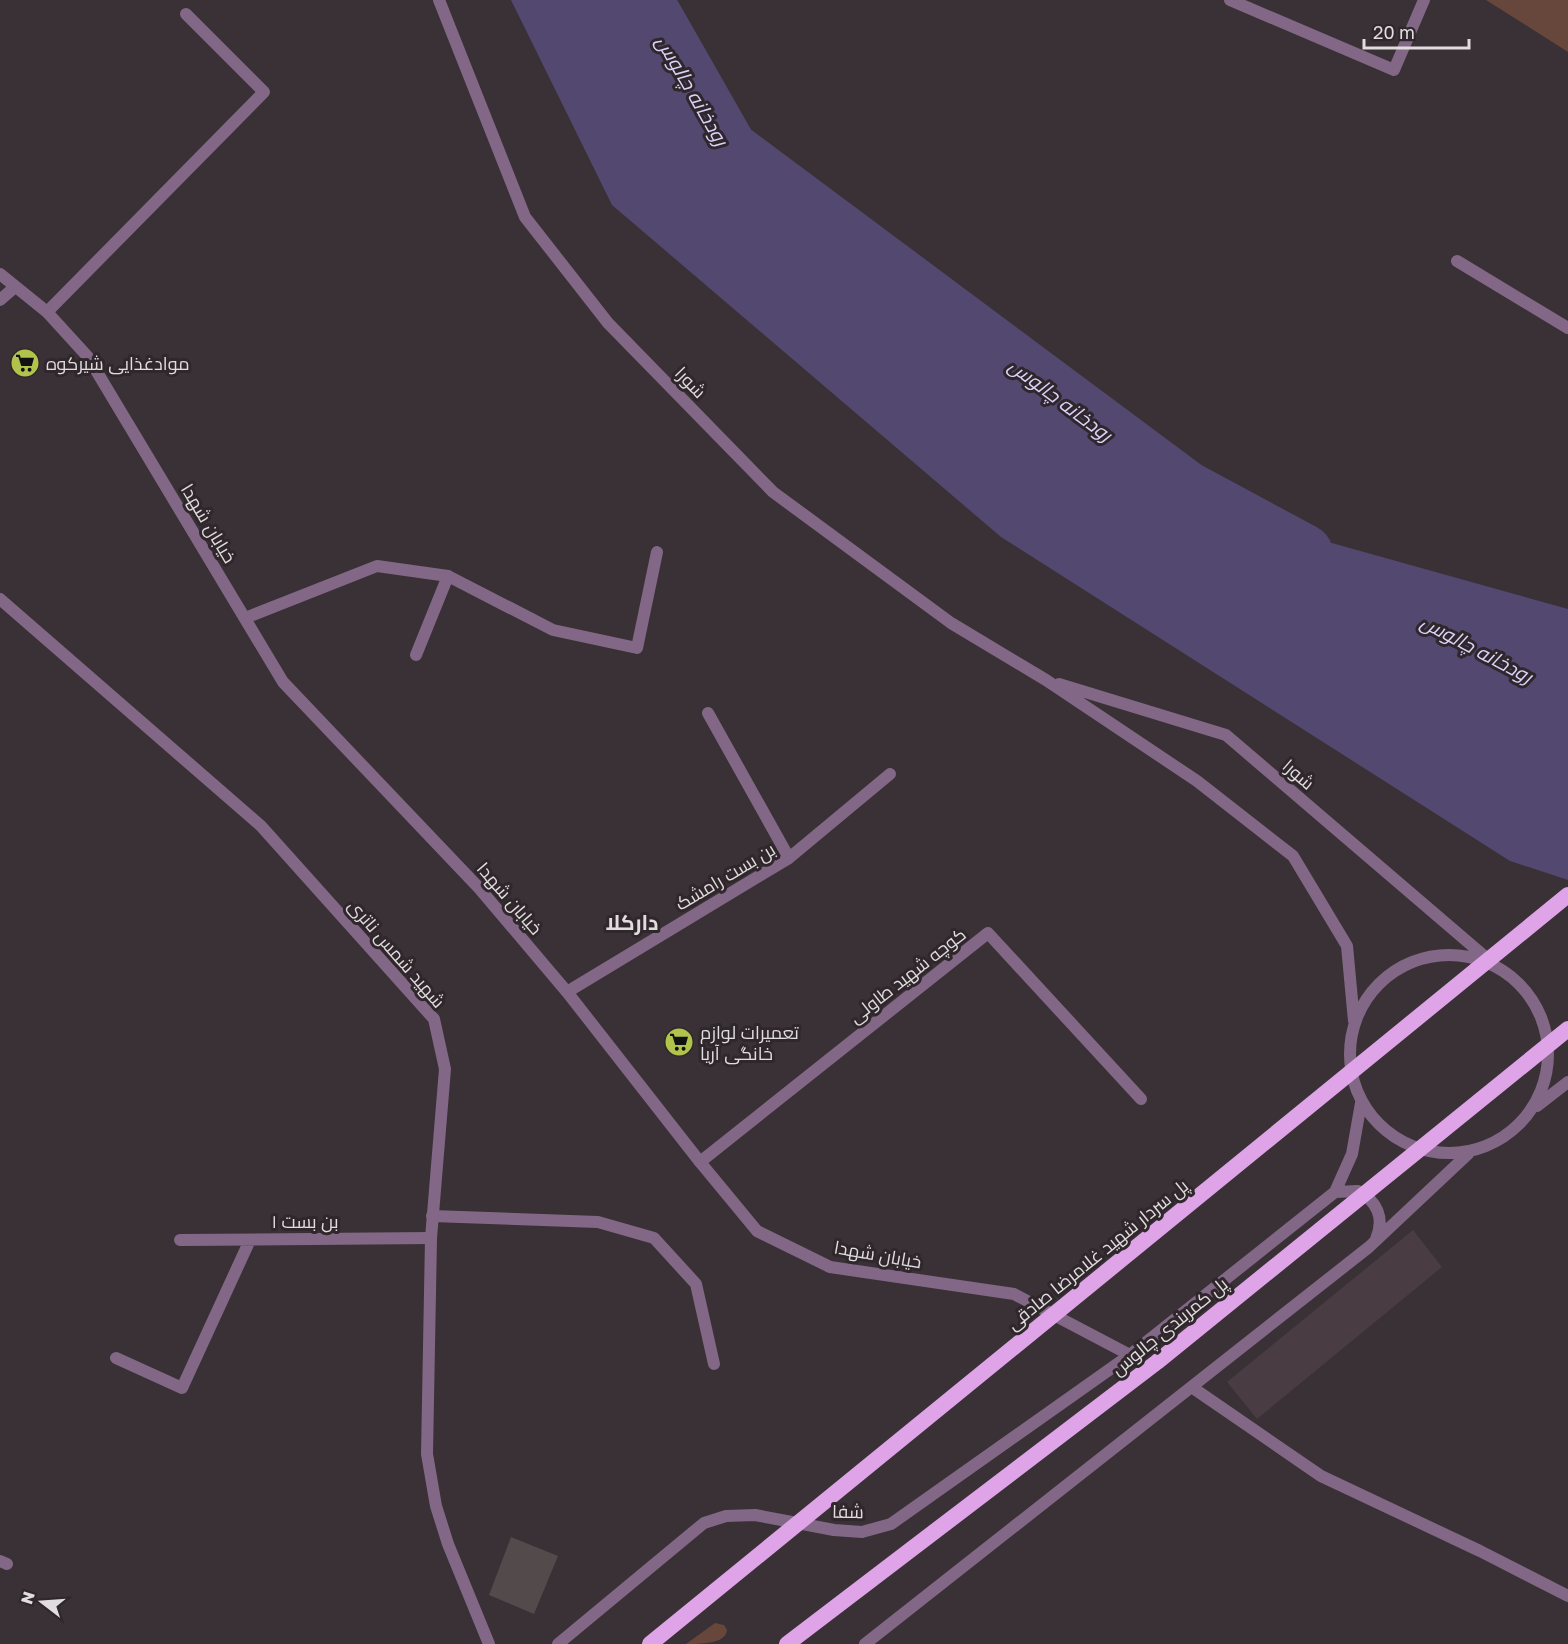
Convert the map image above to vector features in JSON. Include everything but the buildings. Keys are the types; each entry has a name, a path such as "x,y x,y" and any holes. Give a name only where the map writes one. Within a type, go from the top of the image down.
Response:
{"highway":[{"name":"پل سردار شهید غلامرضا صادقی","path":"650,1644 1568,895"},
{"name":"پل کمربندی چالوس","path":"787,1644 1158,1362 1568,1029"}],"street":[{"name":"شورا","path":"439,0 525,217 608,323 773,492 951,623 1046,680 1197,781 1293,856 1347,946 1354,1021"},
{"path":"1230,0 1394,70 1424,0"},
{"path":"47,312 264,92 186,14"},
{"path":"1457,261 1568,328"},
{"name":"خیابان شهدا","path":"0,274 47,312 88,357 283,682 479,888 567,992 757,1231 830,1267 1014,1294 1130,1355"},
{"path":"0,300 15,287"},
{"path":"245,618 377,566 448,576 553,630 637,648 657,552"},
{"path":"416,655 448,576"},
{"name":"شهید شمس ناتری","path":"0,599 261,826 434,1019 445,1069 432,1216 427,1454 436,1506 448,1544 489,1644"},
{"name":"شورا","path":"1046,680 1226,735 1492,963"},
{"path":"708,713 789,858"},
{"name":"بن بست رامشک","path":"567,992 789,858 890,774"},
{"name":"کوچه شهید طاولی","path":"700,1162 988,933 1141,1099"},
{"path":"1468,1154 1426,1152 1388,1135 1361,1103 1349,1063 1354,1021 1376,985 1410,961 1451,953 1492,963 1526,988 1546,1024 1549,1067 1536,1107"},
{"path":"865,1644 1370,1247 1468,1154 1507,1137 1536,1107 1568,1082"},
{"path":"1361,1103 1352,1154 1335,1192 1358,1191 1376,1205 1380,1227 1370,1247"},
{"name":"شفا","path":"558,1644 704,1523 726,1516 755,1515 834,1530 862,1532 891,1524 1130,1355 1335,1192"},
{"path":"432,1216 598,1222 654,1238 696,1284 714,1364"},
{"name":"بن بست ۱","path":"180,1240 431,1238"},
{"path":"116,1358 182,1388 250,1240"},
{"path":"1192,1388 1321,1476 1480,1551 1568,1596"}],"shaded area":[{"path":"1486,0 1568,0 1568,52"},
{"path":"1413,1230 1442,1267 1257,1419 1227,1382"},
{"path":"715,1623 724,1625 727,1630 726,1635 718,1641 686,1644"}],"water":[{"path":"511,0 663,0 766,204 1149,492 1568,609 1568,880 1510,861 1001,537 612,205"}],"waterway":[{"name":"رودخانه چالوس","path":"641,0 727,151 1185,492 1302,555"}],"place":[{"name":"موادغذایی شیرکوه","path":"25,363"},
{"name":"تعمیرات لوازم خانگی آریا","path":"679,1042"}],"district":[{"name":"دارکلا","path":"632,922"}]}
